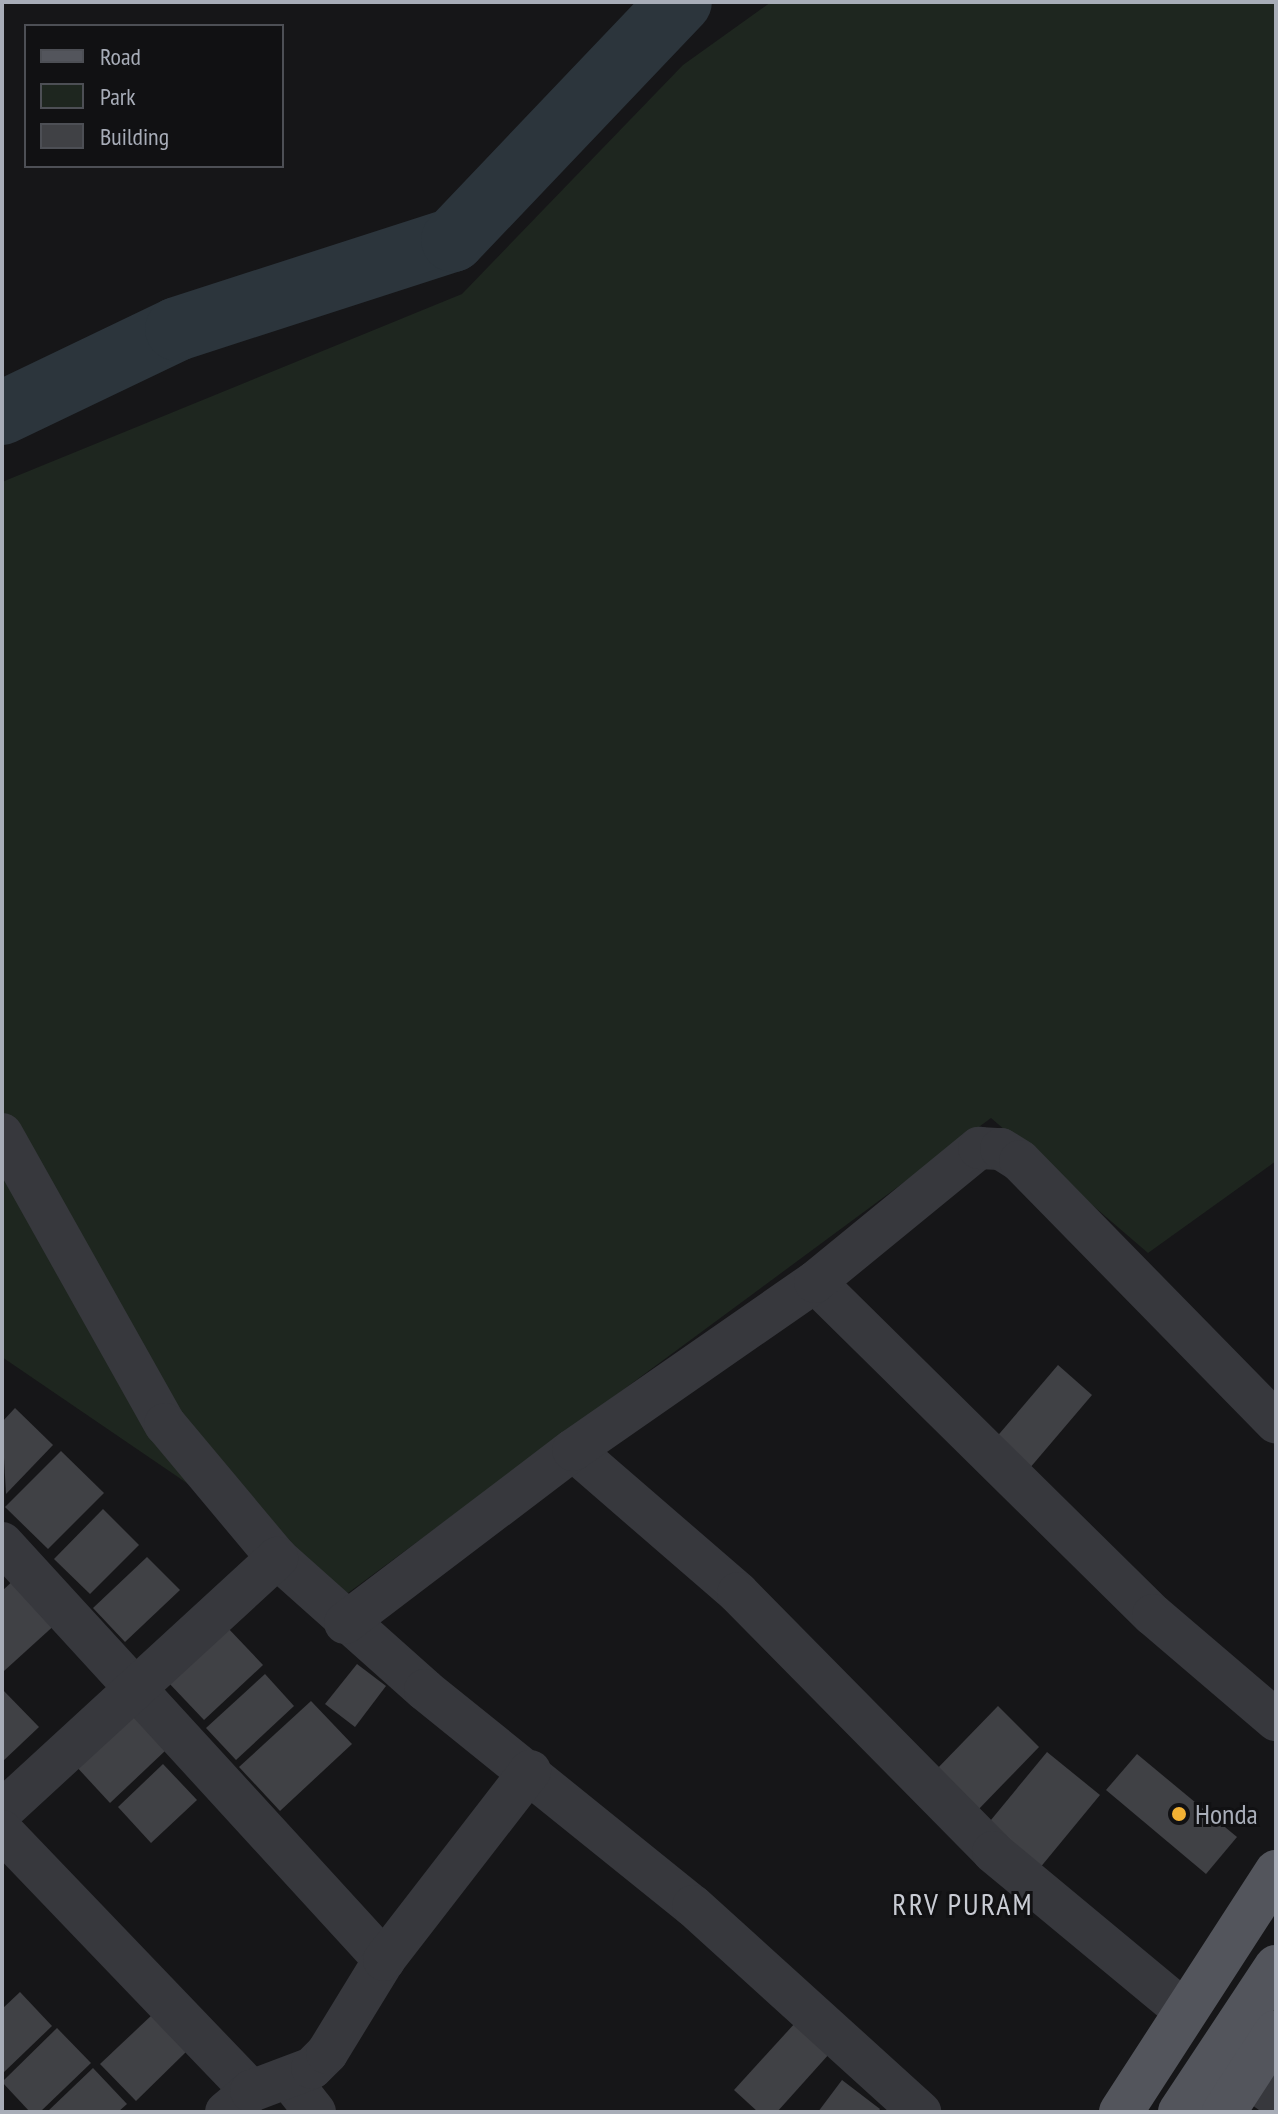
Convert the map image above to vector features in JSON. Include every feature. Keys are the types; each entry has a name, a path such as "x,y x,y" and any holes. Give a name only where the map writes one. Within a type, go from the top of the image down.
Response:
{"main road":[{"path":"1121,2112 1276,1872"},
{"path":"1180,2112 1276,1967"},
{"path":"1224,2112 1262,2086 1276,2032"}],"street":[{"path":"2,1134 165,1424 277,1558 345,1623 693,1906 920,2112"},
{"path":"345,1623 573,1450 815,1282 958,1159 979,1148 1001,1149 1276,1422"},
{"path":"815,1282 1153,1615 1276,1720"},
{"path":"573,1450 738,1593 993,1852 1186,2012"},
{"path":"2,1543 384,1960"},
{"path":"2,1811 277,1558"},
{"path":"256,2094 327,2053 384,1960 530,1771"},
{"path":"2,1831 256,2094 315,2112"}],"green space":[{"path":"771,2 1276,2 1276,1161 1148,1253 991,1118 348,1593 2,1357 2,482 462,294 683,65"}],"building":[{"path":"1058,1365 1092,1395 1029,1469 994,1440"},
{"path":"15,1408 53,1445 6,1494 2,1422"},
{"path":"61,1451 104,1493 48,1549 5,1507"},
{"path":"103,1509 139,1545 90,1594 54,1559"},
{"path":"147,1557 180,1590 125,1642 93,1608"},
{"path":"17,1577 58,1622 4,1671 2,1591"},
{"path":"226,1626 263,1665 204,1720 167,1681"},
{"path":"357,1664 386,1686 355,1727 325,1704"},
{"path":"265,1674 294,1706 236,1760 206,1728"},
{"path":"2,1689 39,1727 2,1762"},
{"path":"311,1701 352,1744 280,1811 239,1767"},
{"path":"998,1706 1039,1747 975,1813 933,1773"},
{"path":"130,1712 166,1750 110,1803 74,1764"},
{"path":"1047,1752 1100,1795 1039,1869 986,1826"},
{"path":"1137,1754 1237,1837 1206,1874 1106,1790"},
{"path":"163,1764 197,1800 151,1843 118,1807"},
{"path":"20,1992 52,2026 2,2074 2,2009"},
{"path":"153,2014 187,2051 136,2101 100,2064"},
{"path":"796,2022 830,2053 777,2112 758,2112 734,2090"},
{"path":"57,2028 91,2063 40,2112 30,2112 2,2082"},
{"path":"93,2068 127,2104 118,2112 47,2112"},
{"path":"842,2080 880,2109 878,2112 818,2112"}],"waterway":[{"path":"2,413 177,329 453,240 680,2"}],"place":[{"name":"Honda","path":"1179,1814"}],"district":[{"name":"RRV PURAM","path":"963,1904"}]}
